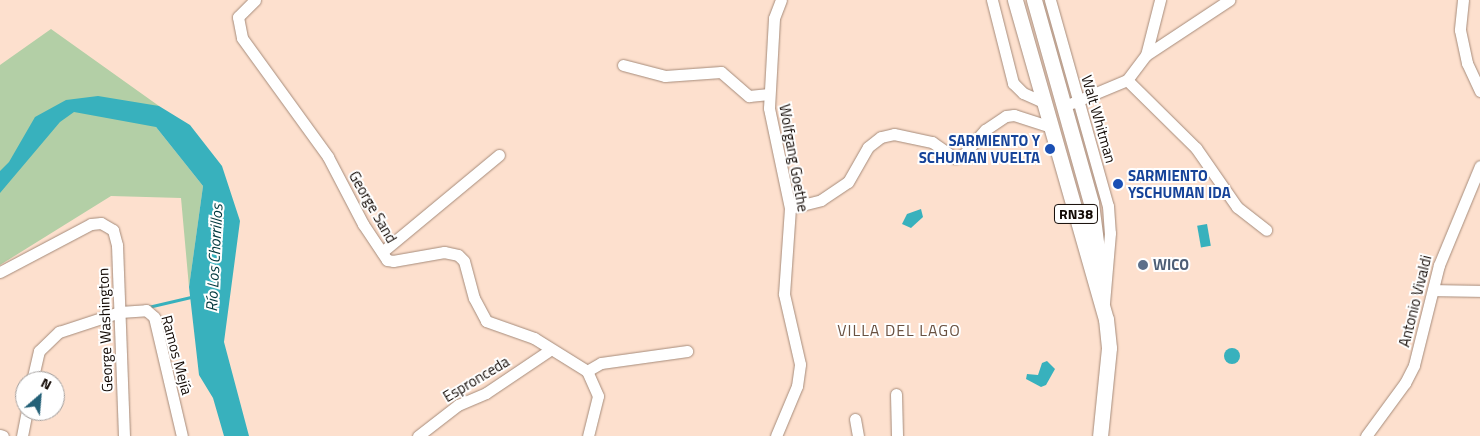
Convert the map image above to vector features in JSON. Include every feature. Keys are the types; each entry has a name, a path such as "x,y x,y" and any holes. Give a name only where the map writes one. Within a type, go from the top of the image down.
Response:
{"main road":[{"name":"RN38","path":"1015,0 1103,304"},
{"path":"1021,0 1047,95 1053,102 1071,104"},
{"name":"RN38","path":"1034,0 1071,104 1093,213 1109,348 1100,436"},
{"path":"1051,127 1052,115 1071,104"}],"street":[{"name":"George Sand","path":"255,0 243,10 237,22 242,38 328,157 387,260 393,261 444,252 458,255 464,261 474,298 486,321 534,338 550,350 587,371"},
{"name":"Wolfgang Goethe","path":"776,436 800,371 784,294 790,208 769,108 774,18 781,0"},
{"path":"992,0 1014,83 1023,93 1045,103"},
{"name":"Walt Whitman","path":"1050,0 1071,104"},
{"path":"1146,54 1160,0"},
{"path":"1071,104 1126,80 1146,54 1229,0"},
{"path":"1464,0 1460,30 1467,64 1480,91"},
{"path":"624,66 665,76 721,72 750,96 770,94"},
{"path":"1126,80 1139,89 1196,148 1237,207 1266,230"},
{"path":"790,208 822,200 848,182 868,147 881,137 894,134 932,142 955,158 964,154 985,130 1006,116 1051,127"},
{"path":"382,252 498,155"},
{"name":"Antonio Vivaldi","path":"1366,436 1410,374 1446,243 1480,166"},
{"name":"George Washington","path":"0,272 90,224 108,226 113,230 117,245 124,436"},
{"path":"1434,290 1480,292"},
{"name":"Ramos Mejía","path":"34,371 39,352 51,337 120,312 140,308 154,317 182,436"},
{"name":"Espronceda","path":"418,436 458,405 486,393 550,350"},
{"path":"588,436 598,396 587,371 601,363 687,351"},
{"path":"896,394 897,436"},
{"path":"855,419 858,436"},
{"path":"22,436 25,421"}],"green space":[{"path":"51,29 159,106 156,127 203,186 189,287 181,198 111,196 0,265 0,65"}],"water":[{"name":"Río Los Chorrillos","path":"98,96 159,106 190,125 222,166 240,221 224,342 249,436 224,436 213,398 199,375 189,287 203,186 156,127 74,112 60,122 0,193 0,171 9,162 35,117 66,100"},
{"path":"921,209 923,217 911,228 902,224 907,214"},
{"path":"1207,224 1211,246 1201,247 1197,226"},
{"path":"1232,348 1238,350 1240,356 1238,362 1232,364 1226,362 1224,356 1226,350"},
{"path":"1047,361 1055,369 1046,385 1041,387 1026,379 1027,374 1038,375 1042,363"}],"waterway":[{"path":"148,307 191,297"}],"place":[{"name":"SARMIENTO Y SCHUMAN VUELTA","path":"1050,149"},
{"name":"SARMIENTO YSCHUMAN IDA","path":"1118,184"},
{"name":"WICO","path":"1143,265"}],"district":[{"name":"VILLA DEL LAGO","path":"899,330"}]}
